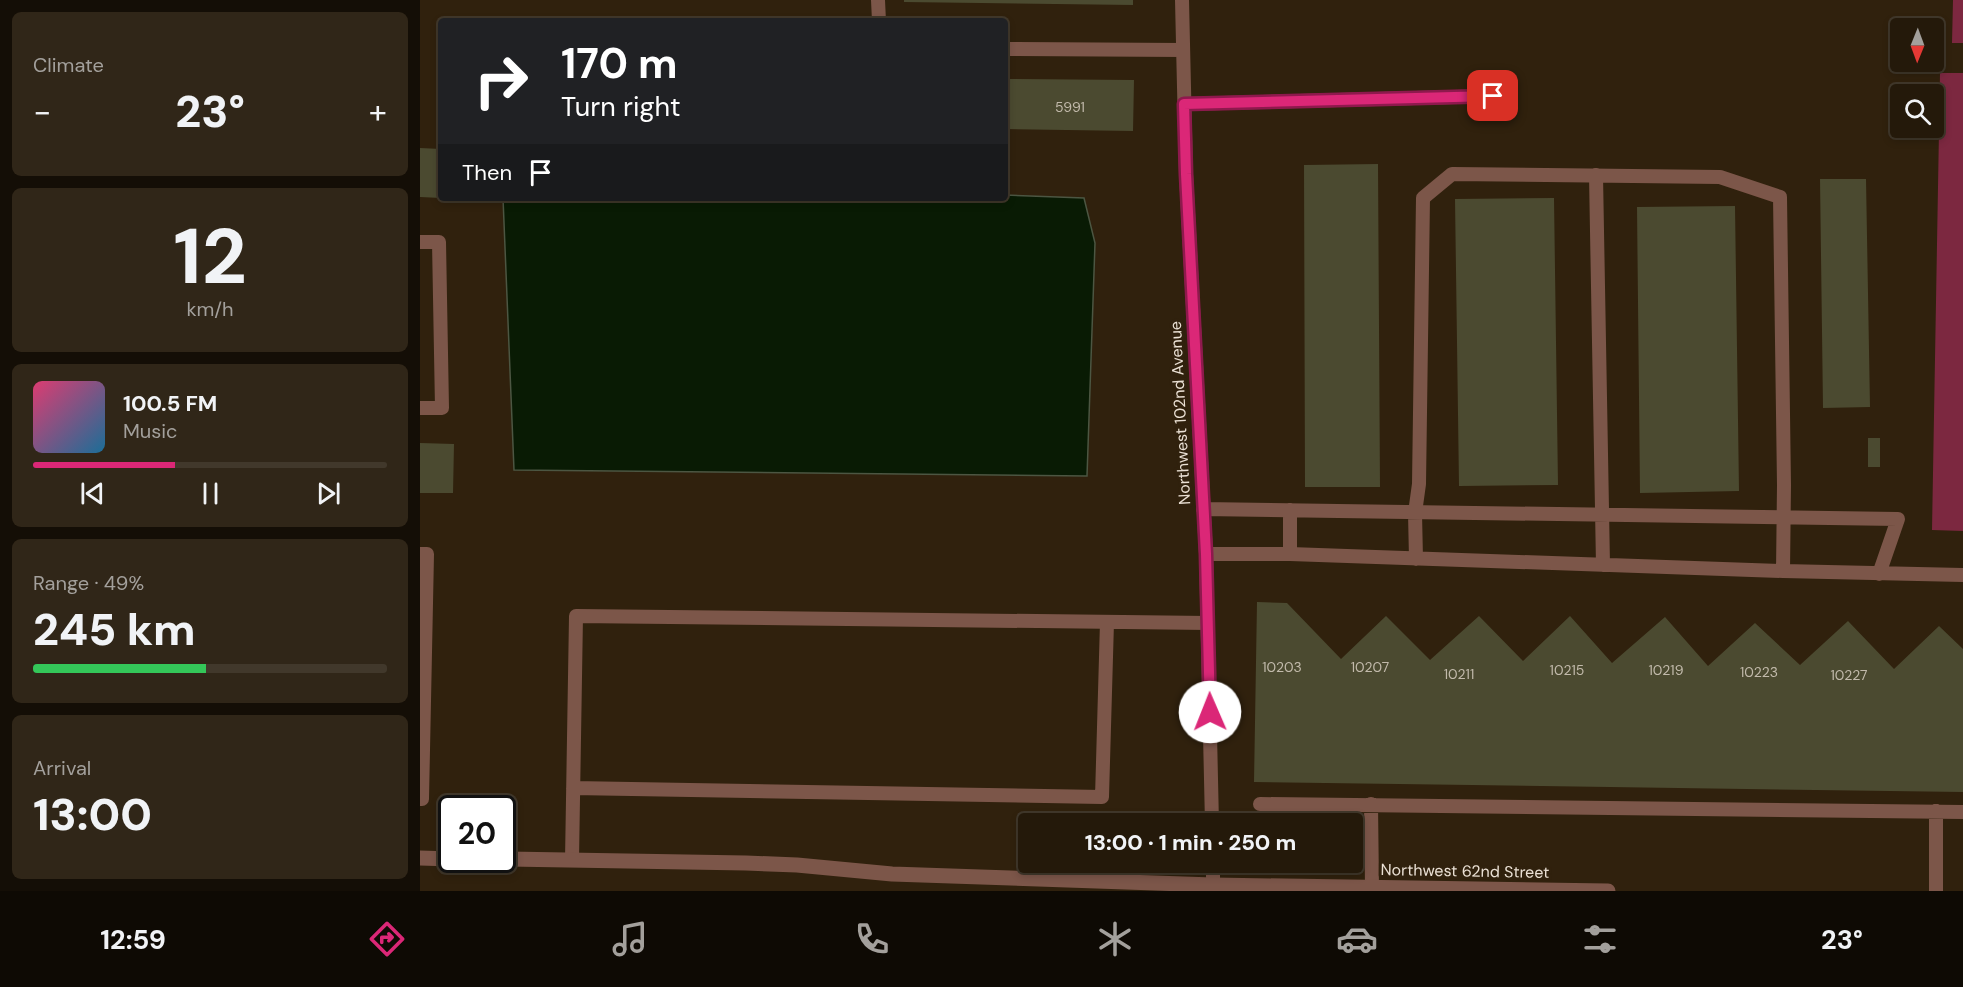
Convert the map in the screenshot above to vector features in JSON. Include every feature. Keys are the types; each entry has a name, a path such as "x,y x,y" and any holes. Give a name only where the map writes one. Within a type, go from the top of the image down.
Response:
{"street":[{"path":"420,858 438,858"},
{"name":"Northwest 62nd Street","path":"516,859 767,864 892,874 1213,888 1372,887 1608,891"}],"lane":[{"path":"878,0 879,18"},
{"name":"Northwest 102nd Avenue","path":"1182,0 1186,174 1206,554 1212,813"},
{"path":"1008,49 1183,50"},
{"path":"1184,104 1493,96"},
{"path":"1416,559 1415,513 1419,484 1423,198 1452,174 1720,177 1780,198 1783,572"},
{"path":"1596,175 1603,566"},
{"path":"420,242 439,242 442,408 420,408"},
{"path":"1203,508 1898,519 1879,573"},
{"path":"1290,510 1290,554"},
{"path":"420,554 427,554 422,799 420,799"},
{"path":"1206,554 1290,554 1783,572 1963,575"},
{"path":"572,860 576,616 1208,623"},
{"path":"573,788 1102,797 1107,622"},
{"path":"1260,804 1963,812"},
{"path":"1371,804 1372,887"},
{"path":"1936,811 1936,891"}],"shaded area":[{"path":"1953,0 1963,0 1963,43 1952,43"},
{"path":"1940,73 1963,73 1963,531 1932,530 1939,138 1944,138 1944,84 1940,84"},
{"path":"1008,195 1084,198 1095,243 1087,476 514,470 503,201 1008,201"}],"building":[{"path":"904,0 1133,0 1133,5 904,2"},
{"path":"1008,79 1134,80 1133,131 1008,129"},
{"path":"420,148 438,149 438,198 420,197"},
{"path":"1378,164 1380,487 1305,487 1304,165"},
{"path":"1820,179 1866,179 1870,407 1823,408"},
{"path":"1554,198 1558,485 1459,486 1455,199"},
{"path":"1735,206 1739,491 1640,493 1637,207"},
{"path":"1868,438 1880,438 1880,467 1868,467"},
{"path":"420,443 454,444 453,493 420,493"},
{"path":"1257,602 1287,603 1341,659 1386,616 1430,660 1479,616 1523,661 1570,616 1612,663 1665,617 1708,666 1755,623 1800,665 1848,621 1894,669 1939,626 1963,649 1963,792 1254,782"}],"route":[{"path":"1210,712 1205,530 1184,104 1493,96"}]}
